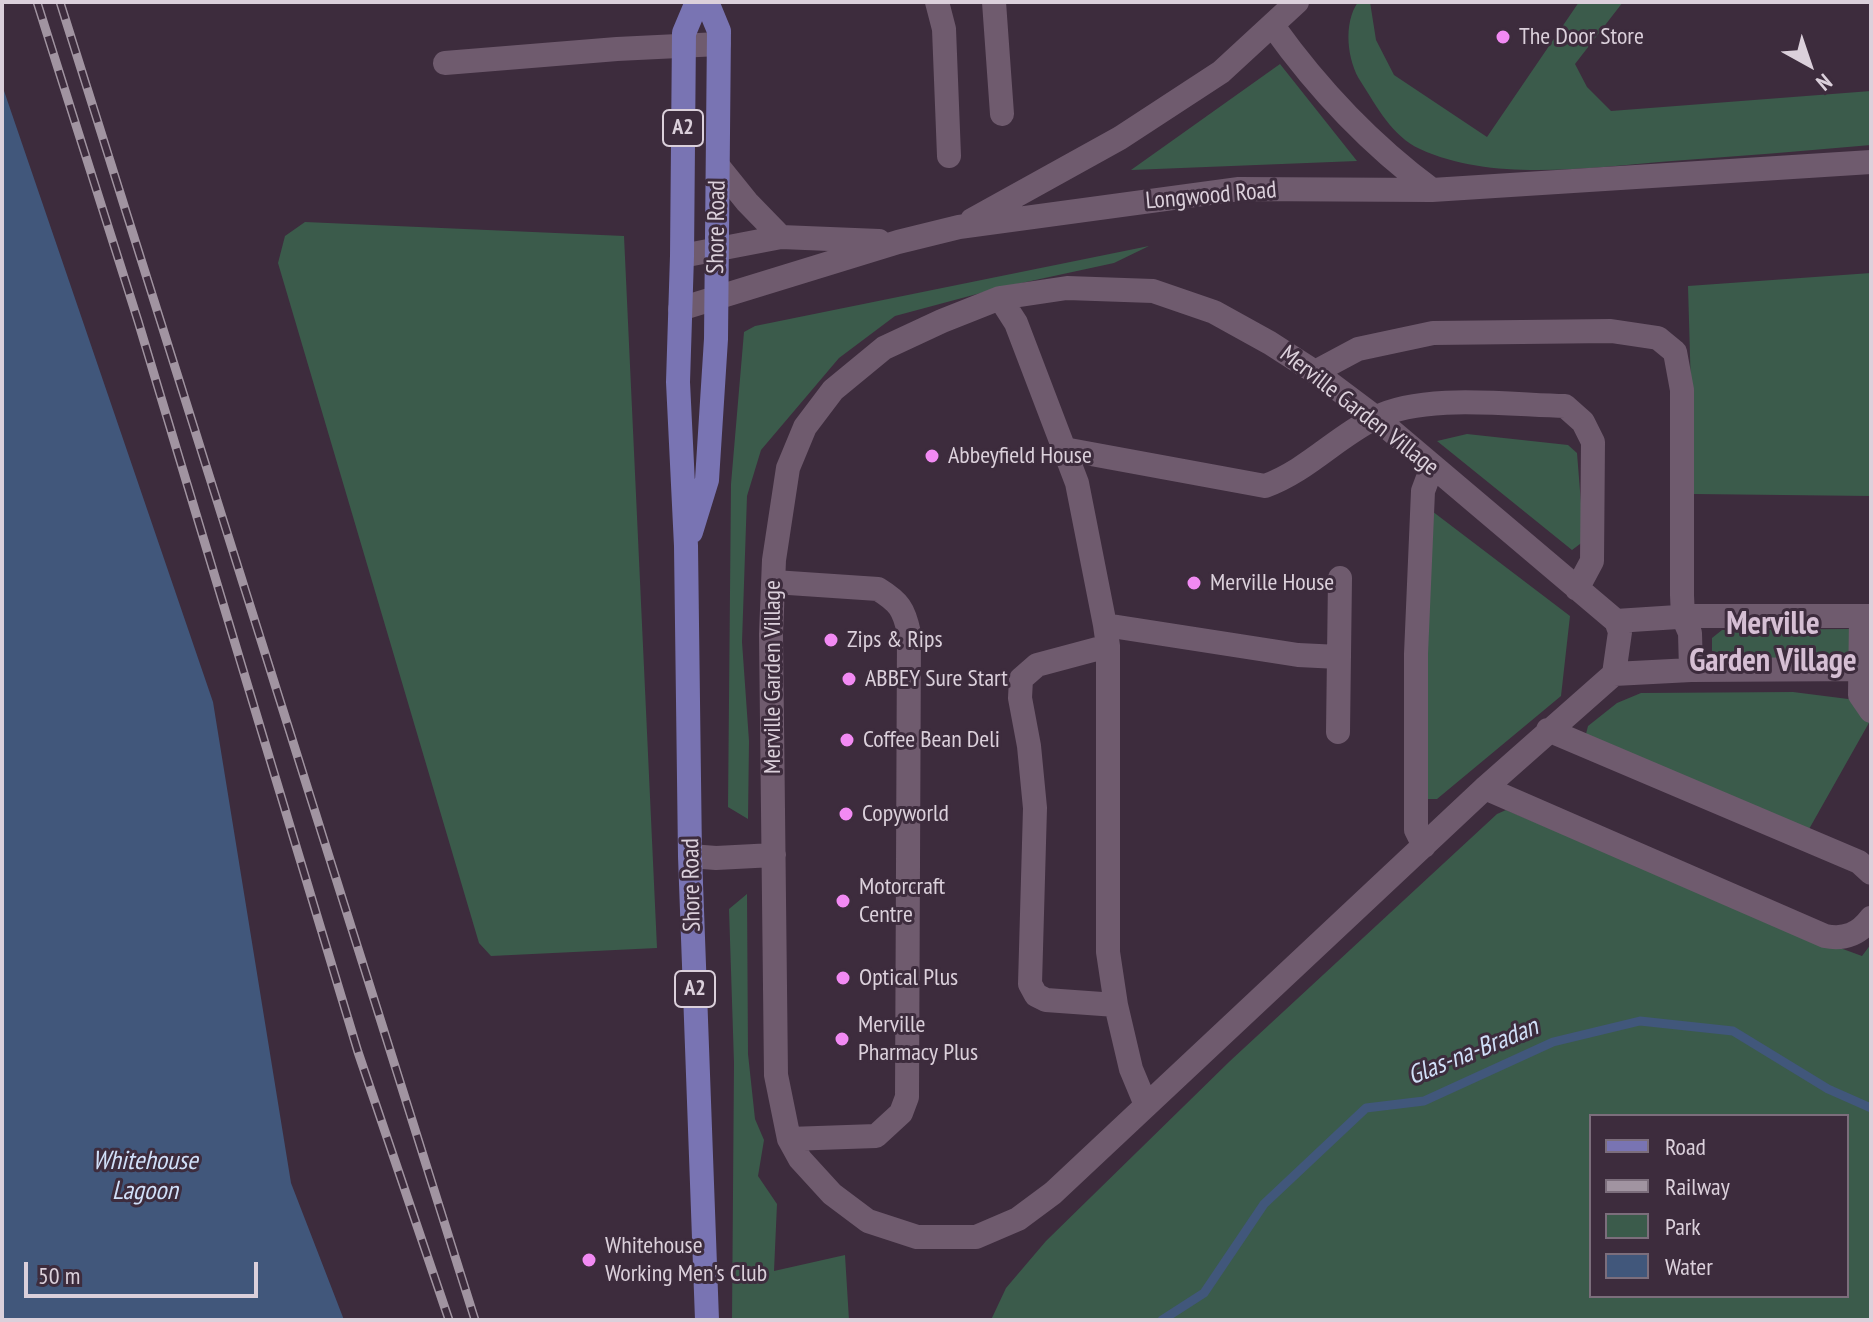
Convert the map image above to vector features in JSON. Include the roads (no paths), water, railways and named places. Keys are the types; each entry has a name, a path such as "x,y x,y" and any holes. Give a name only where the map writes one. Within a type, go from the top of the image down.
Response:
{"main road":[{"name":"Shore Road","path":"697,2 684,33 683,47 678,382 686,546 690,856 707,1320"},
{"name":"Shore Road","path":"686,546 707,480 716,298 719,31 707,2"}],"street":[{"path":"937,2 944,29 949,156"},
{"path":"994,2 1002,114"},
{"path":"680,309 898,242 959,227 1120,138 1221,72 1297,2"},
{"path":"1273,26 1325,94 1356,126 1432,190"},
{"path":"445,63 719,44"},
{"name":"Longwood Road","path":"959,227 1239,189 1432,190 1871,162"},
{"path":"718,166 781,237"},
{"path":"682,256 781,237 898,242"},
{"name":"Merville Garden Village","path":"1614,674 1485,788 1053,1193 1018,1219 976,1237 917,1237 868,1221 832,1194 800,1159 789,1139 776,1075 771,649 774,560 788,468 805,427 833,390 884,348 1000,298 1067,288 1153,291 1214,312 1315,372 1375,417 1616,621"},
{"path":"1000,298 1016,323 1077,483 1106,636 1108,952 1131,1069 1146,1105"},
{"path":"1315,372 1358,349 1433,333 1611,331 1658,338 1675,352 1682,390 1683,617 1690,633 1691,670"},
{"path":"1064,449 1265,486 1289,477 1375,417 1413,405 1565,406 1583,422 1593,442 1592,561 1577,589"},
{"path":"1424,846 1416,830 1416,654 1423,491 1432,467"},
{"path":"1338,732 1340,578"},
{"path":"774,582 878,589 892,597 904,612 909,633 907,1097 901,1113 876,1136 789,1139"},
{"path":"1866,669 1691,670 1614,674 1620,632 1616,621 1683,617 1866,616 1866,669 1860,695 1871,711"},
{"path":"1116,1005 1046,1000 1036,995 1030,984 1035,808 1029,746 1020,698 1021,679 1037,665 1106,636 1339,657"},
{"path":"1548,730 1859,862 1871,873"},
{"path":"1485,788 1825,936 1838,939 1855,934 1871,918"},
{"path":"690,856 774,855"}],"water":[{"name":"Whitehouse Lagoon","path":"2,85 213,702 291,1183 344,1320 2,1320"}],"waterway":[{"name":"Glas-na-Bradan","path":"1162,1320 1204,1293 1264,1204 1366,1108 1424,1101 1553,1042 1640,1021 1733,1031 1828,1089 1871,1108"}],"railway":[{"path":"37,2 138,321 358,1052 449,1320"},
{"path":"60,2 475,1320"}],"place":[{"name":"The Door Store","path":"1503,37"},
{"name":"Abbeyfield House","path":"932,456"},
{"name":"Merville House","path":"1194,583"},
{"name":"Zips & Rips","path":"831,640"},
{"name":"ABBEY Sure Start","path":"849,679"},
{"name":"Coffee Bean Deli","path":"847,740"},
{"name":"Copyworld","path":"846,814"},
{"name":"Motorcraft Centre","path":"843,901"},
{"name":"Optical Plus","path":"843,978"},
{"name":"Merville Pharmacy Plus","path":"842,1039"},
{"name":"Whitehouse Working Men's Club","path":"589,1260"}],"district":[{"name":"Merville Garden Village","path":"1773,644"}]}
